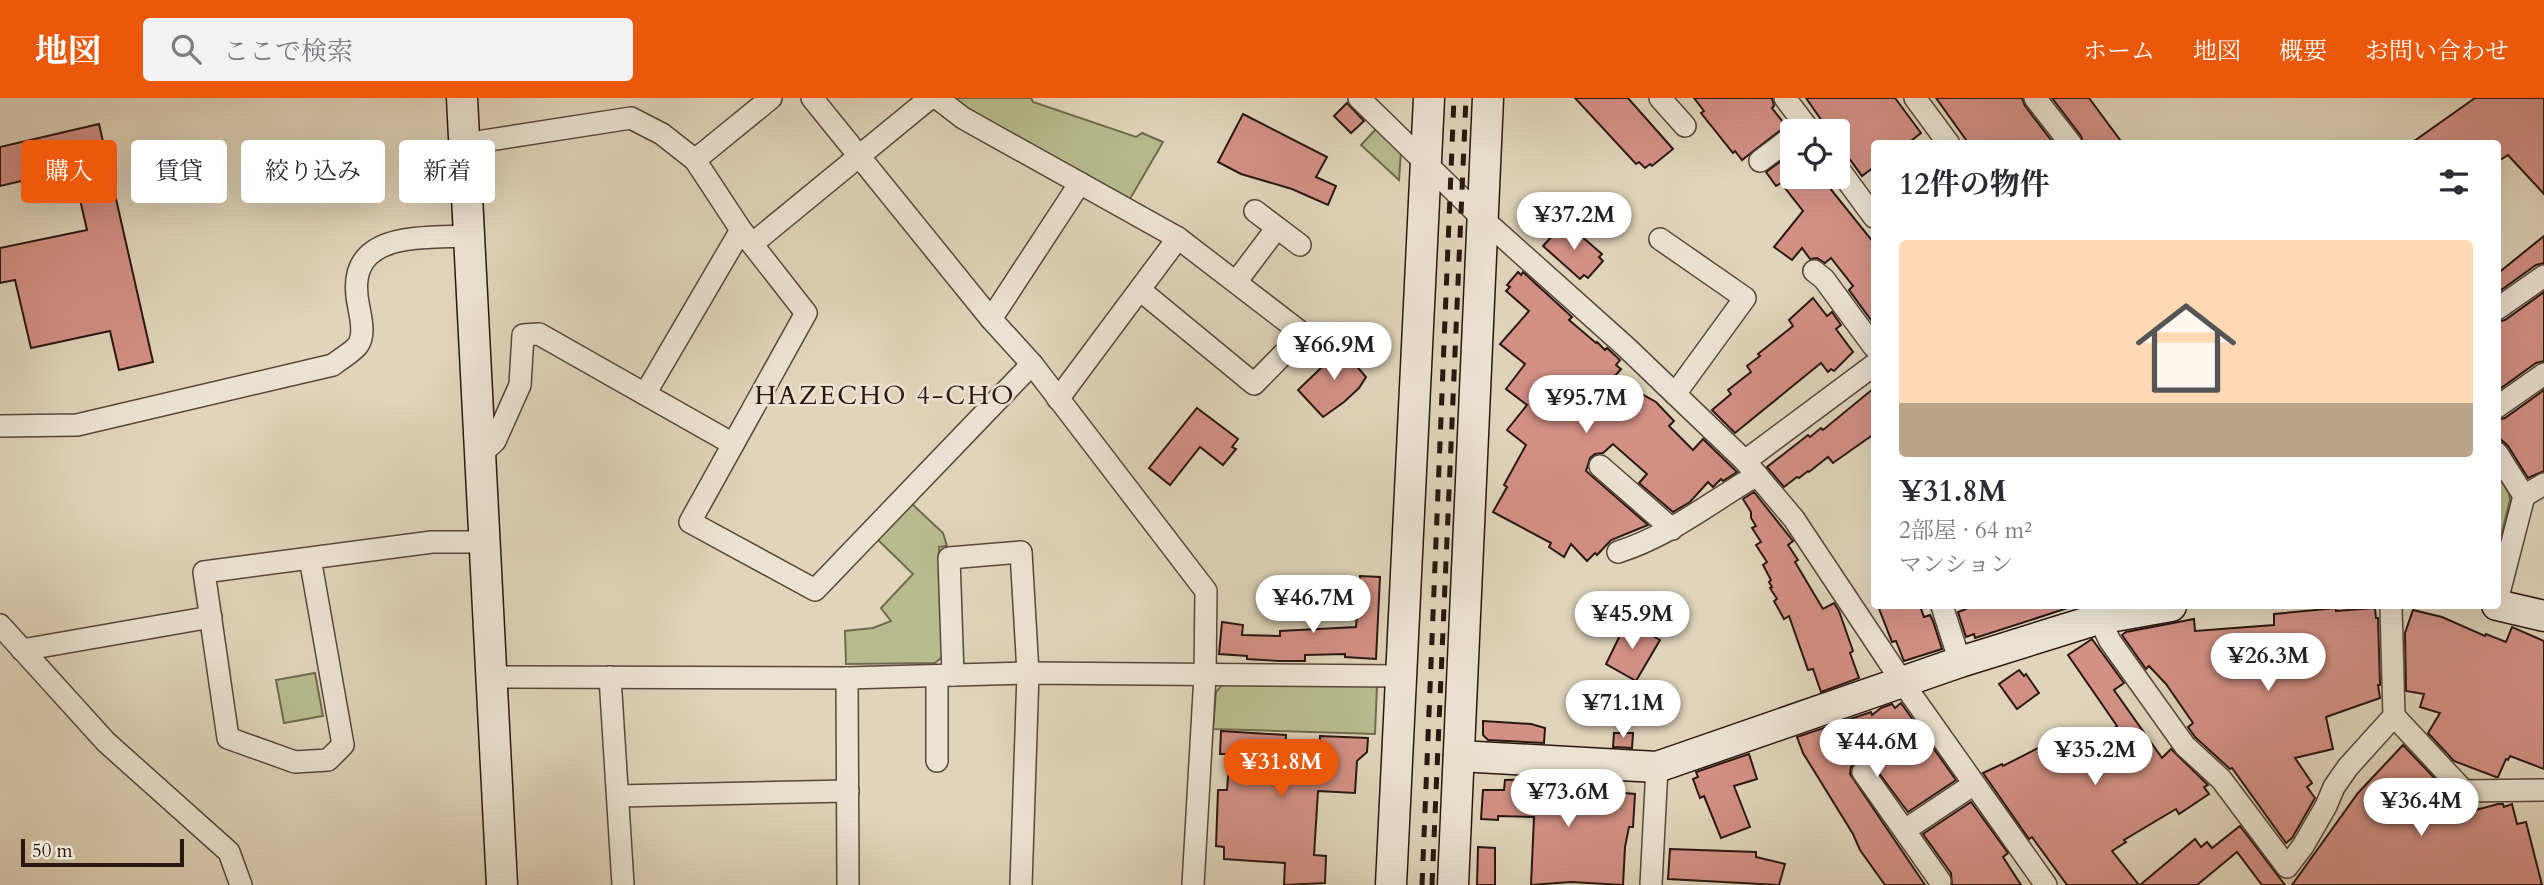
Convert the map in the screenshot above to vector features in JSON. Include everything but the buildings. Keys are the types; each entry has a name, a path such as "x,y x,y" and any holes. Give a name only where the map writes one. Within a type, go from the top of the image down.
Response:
{"street":[{"path":"462,98 464,140"},
{"path":"695,160 771,98"},
{"path":"811,98 991,319 1032,364 1206,591 1205,675 1193,885"},
{"path":"645,394 746,237 860,156 930,98"},
{"path":"937,98 963,118 1178,238 1303,334 1254,384 1140,289"},
{"path":"1359,98 1484,220 1675,394 1751,468 1794,519 1903,683 2046,885"},
{"path":"1391,885 1429,98"},
{"path":"1453,885 1488,98"},
{"path":"1660,98 1685,126"},
{"path":"1785,98 1796,119"},
{"path":"1915,98 1946,140"},
{"path":"2035,98 2068,140"},
{"path":"483,140 634,108 695,160 746,237 806,313 690,522 815,590 1032,364"},
{"path":"1760,160 1780,146"},
{"path":"991,319 1080,183"},
{"path":"1850,184 1871,213"},
{"path":"467,203 502,885"},
{"path":"1255,211 1300,244"},
{"path":"1236,282 1276,229"},
{"path":"0,426 77,425 333,365 359,345 363,327 355,291 359,267 371,251 400,239 468,236"},
{"path":"1058,399 1178,238"},
{"path":"1660,239 1745,298 1675,394"},
{"path":"1814,271 1824,279 1871,343"},
{"path":"2501,306 2544,276"},
{"path":"481,454 495,441 520,385 523,335 539,334 733,444"},
{"path":"1618,552 1636,547 1672,529 1751,468 1871,368"},
{"path":"2501,404 2544,374"},
{"path":"2501,459 2524,496"},
{"path":"1600,466 1672,529"},
{"path":"2501,587 2524,496 2544,484"},
{"path":"310,558 343,745 328,760 295,762 229,738 204,572 310,558 432,542 485,542"},
{"path":"937,761 945,676 949,558 1021,552 1028,673 1021,885"},
{"path":"2501,604 2544,616"},
{"path":"1942,609 1960,662"},
{"path":"1460,756 1657,767 1903,683 2095,612 2133,609"},
{"path":"2391,609 2394,716 2464,791 2544,790"},
{"path":"2095,612 2110,641 2185,746 2221,779 2287,867 2303,846 2334,786 2394,716"},
{"path":"22,650 211,617"},
{"path":"0,625 106,743 229,852 241,885"},
{"path":"492,677 847,678 1028,673 1402,676"},
{"path":"610,677 623,885"},
{"path":"847,678 848,885"},
{"path":"1651,885 1657,767"},
{"path":"1863,772 1940,881"},
{"path":"1905,830 1974,784"},
{"path":"618,796 848,791"}],"green space":[{"path":"947,98 1031,98 1033,102 1136,137 1142,133 1163,142 1130,199"},
{"path":"1377,128 1401,151 1399,180 1361,145"},
{"path":"2501,480 2510,500 2501,536"},
{"path":"910,502 943,533 947,546 939,547 942,657 935,663 846,664 845,631 873,628 891,621 881,608 913,574 876,538"},
{"path":"315,673 323,716 284,723 276,680"},
{"path":"1222,685 1377,685 1375,734 1213,729 1216,692"}],"railway":[{"path":"1422,885 1454,98"},
{"path":"1432,885 1466,98"}],"district":[{"name":"HAZECHO 4-CHO","path":"885,395"}]}
